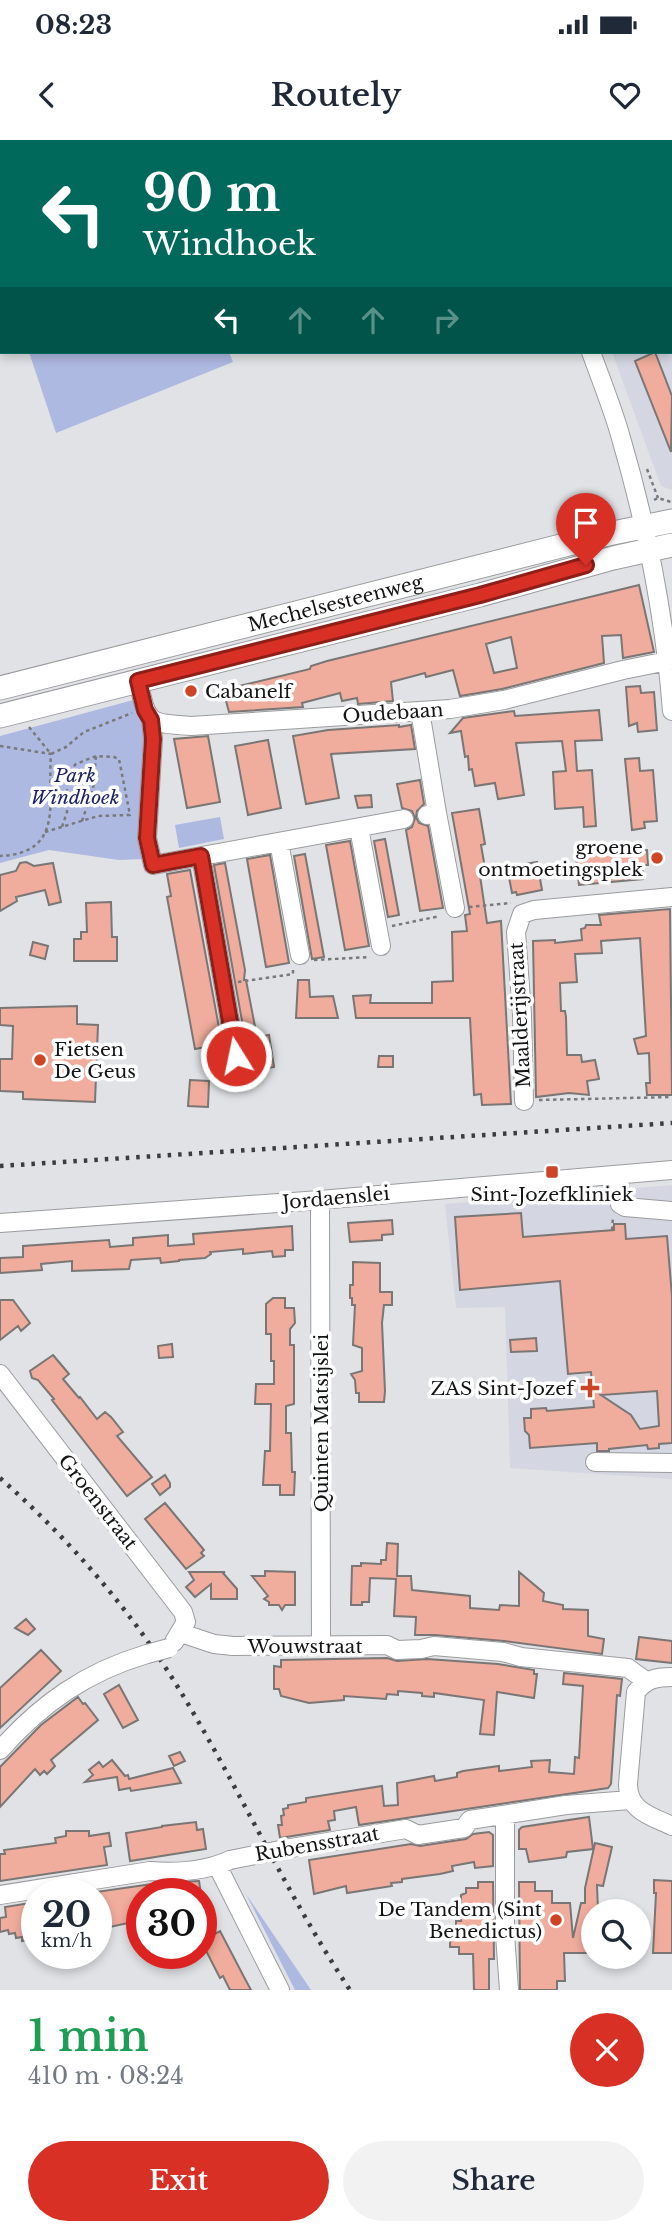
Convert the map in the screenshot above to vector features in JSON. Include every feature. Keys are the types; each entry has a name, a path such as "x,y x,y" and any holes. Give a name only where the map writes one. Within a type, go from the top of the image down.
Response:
{"main road":[{"name":"Mechelsesteenweg","path":"0,688 672,521"},
{"name":"Mechelsesteenweg","path":"11,713 672,545"}],"street":[{"path":"592,354 621,435 644,526 670,660 672,711"},
{"name":"Oudebaan","path":"148,714 162,724 191,726 419,711 504,700 670,660"},
{"path":"138,681 153,739 147,838 153,865 404,819"},
{"path":"419,711 432,814 455,908"},
{"path":"359,828 381,946"},
{"path":"279,842 300,955"},
{"path":"201,856 236,1056"},
{"name":"Maalderijstraat","path":"524,1101 522,1014 516,932 522,914 534,910 672,897"},
{"name":"Jordaenslei","path":"0,1223 320,1200 672,1170"},
{"path":"615,1226 620,1204 619,1175"},
{"name":"Quinten Matsijslei","path":"320,1200 321,1646"},
{"path":"620,1204 625,1207 672,1211"},
{"name":"Groenstraat","path":"0,1374 183,1612 186,1622 181,1633"},
{"path":"595,1462 672,1463"},
{"path":"0,1750 34,1716 79,1681 127,1660 169,1647 181,1633"},
{"name":"Wouwstraat","path":"181,1633 214,1644 387,1645 397,1650 434,1646 503,1652 521,1657 628,1668 646,1681"},
{"path":"672,1677 653,1678 646,1681 636,1692 628,1784 630,1800 638,1810 672,1826"},
{"name":"Rubensstraat","path":"0,1895 150,1871 170,1872 406,1829 418,1835 464,1828 470,1820 566,1805 630,1800"},
{"path":"505,1815 505,1935 509,1990"},
{"path":"224,1862 280,1990"}],"path":[{"path":"658,498 672,503"},
{"path":"0,856 20,854 38,846 52,803 49,779 51,754 30,728 11,713"},
{"path":"0,746 51,754 66,747 84,732 148,714"},
{"path":"45,831 62,827 98,816 130,815 119,759 96,757 76,764 71,769 66,795 67,812 62,827"},
{"path":"82,821 93,789 96,757"},
{"path":"524,1101 672,1097"}],"shaded area":[{"path":"613,354 672,354 672,490 661,486"},
{"name":"ZAS Sint-Jozef","path":"672,1185 672,1479 510,1468 505,1307 456,1308 445,1204"}],"green space":[{"path":"30,354 230,354 233,362 56,433"},
{"name":"Park Windhoek","path":"137,699 146,738 143,859 119,860 49,850 0,863 0,736"},
{"path":"220,817 224,839 179,848 175,825"},
{"path":"246,1894 311,1990 295,1990"}],"building":[{"path":"656,354 672,396 671,452 635,361"},
{"path":"639,585 654,652 623,658 621,635 602,636 604,663 502,689 460,696 453,670 426,677 425,673 391,682 393,701 358,704 357,698 342,701 340,693 302,703 303,707 229,712 226,701 235,699 231,685 239,686 310,669 311,666","holes":["511,637 517,668 494,673 486,644"]},
{"path":"640,686 641,693 654,692 657,730 638,732 637,723 629,726 626,687"},
{"path":"599,710 602,740 575,741 577,771 592,770 596,826 584,827 583,807 555,809 553,772 566,771 562,741 516,743 524,795 498,799 495,783 475,786 472,769 469,770 468,756 465,757 461,731 450,733 463,718 514,711 515,716"},
{"path":"411,725 415,749 331,754 339,798 306,804 293,736 328,730"},
{"path":"208,736 220,802 187,808 174,739"},
{"path":"268,740 281,808 248,815 235,746"},
{"path":"639,758 640,771 653,770 657,821 644,822 645,828 632,830 625,759"},
{"path":"420,780 424,804 417,811 416,817 419,823 428,826 443,908 420,911 406,830 412,827 415,818 412,811 402,808 397,784"},
{"path":"371,795 372,807 358,808 355,796"},
{"path":"479,809 485,844 481,845 485,868 479,869 487,923 501,921 511,1104 482,1105 481,1094 474,1095 470,1018 356,1018 353,996 371,995 370,1003 432,1003 432,982 453,981 452,932 467,931 465,915 470,914 452,813"},
{"path":"385,839 399,915 388,917 374,841"},
{"path":"350,841 369,946 345,950 326,845"},
{"path":"647,850 648,865 642,865 643,879 579,885 576,857"},
{"path":"305,854 324,957 312,959 294,856"},
{"path":"270,855 289,963 266,967 247,859"},
{"path":"26,862 34,866 53,863 61,902 49,905 45,890 16,897 17,901 0,911 0,875 16,871 20,863"},
{"path":"537,862 542,890 517,895 516,892 512,893 508,872 520,870 519,865"},
{"path":"225,863 245,970 244,980 257,1037 269,1035 274,1067 251,1071 214,865"},
{"path":"190,870 222,1044 195,1049 167,897 171,896 167,874"},
{"path":"111,902 112,937 117,937 117,961 74,961 74,939 81,939 81,932 87,932 86,903"},
{"path":"670,909 672,1095 647,1095 646,1083 650,1083 649,1053 638,1054 634,1039 646,1036 640,938 601,941 602,953 575,954 577,982 560,983 561,1011 565,1011 566,1017 567,1055 581,1055 582,1062 595,1060 599,1079 587,1081 589,1095 569,1093 536,1097 533,941 555,940 555,943 582,940 581,929 586,925 601,925 599,915"},
{"path":"33,942 48,946 45,959 30,955"},
{"path":"298,980 309,980 310,997 333,996 338,1018 296,1018"},
{"path":"77,1006 77,1024 98,1025 95,1102 23,1099 23,1092 0,1091 0,1059 12,1059 13,1026 0,1025 0,1008"},
{"path":"379,1056 393,1056 393,1067 378,1067"},
{"path":"190,1080 209,1081 208,1107 188,1106"},
{"name":"ZAS Sint-Jozef","path":"521,1213 523,1237 614,1230 614,1224 625,1224 626,1239 667,1236 672,1296 672,1443 659,1444 659,1448 648,1449 647,1445 609,1451 597,1451 597,1443 530,1448 524,1418 531,1418 531,1409 546,1408 547,1411 594,1407 591,1372 568,1374 560,1281 460,1290 455,1217","holes":["657,1391 659,1426 640,1429 631,1415 601,1395"]},
{"path":"392,1220 393,1234 382,1235 382,1240 350,1242 348,1223"},
{"path":"292,1226 293,1250 285,1250 285,1256 273,1257 272,1251 243,1254 243,1249 210,1252 205,1258 161,1263 160,1258 131,1260 129,1269 72,1271 72,1261 41,1264 42,1270 0,1273 0,1258 23,1257 23,1246 109,1240 110,1247 133,1245 133,1238 168,1235 168,1246 194,1244 193,1234"},
{"path":"353,1262 380,1263 380,1292 392,1292 392,1305 384,1305 382,1323 384,1402 359,1402 359,1393 356,1393 355,1380 351,1374 362,1371 362,1348 353,1345 355,1305 352,1305 350,1298 350,1285 353,1285"},
{"path":"273,1298 285,1298 285,1308 294,1308 295,1323 290,1329 290,1345 294,1345 294,1404 286,1406 286,1433 291,1433 292,1472 295,1472 294,1495 280,1495 280,1485 263,1485 265,1451 270,1451 271,1404 255,1404 256,1384 274,1384 271,1334 266,1334 266,1304"},
{"path":"0,1300 13,1300 30,1323 21,1331 18,1326 0,1340"},
{"path":"536,1338 537,1351 511,1352 510,1340"},
{"path":"172,1344 173,1357 159,1358 158,1346"},
{"path":"53,1355 69,1374 63,1379 97,1419 105,1412 111,1417 123,1432 117,1436 152,1477 127,1496 52,1400 54,1399 38,1380 32,1378 30,1371"},
{"path":"165,1475 170,1487 160,1495 152,1484"},
{"path":"165,1503 204,1550 201,1553 204,1556 186,1569 145,1519"},
{"path":"387,1543 398,1544 397,1576 411,1576 412,1590 470,1596 470,1608 499,1610 500,1605 519,1606 519,1572 544,1593 543,1601 563,1605 563,1609 588,1610 588,1636 604,1639 602,1654 504,1641 415,1635 416,1617 394,1616 396,1579 370,1578 369,1602 351,1605 352,1566 361,1566 361,1563 381,1564 381,1560 386,1560"},
{"path":"265,1571 295,1572 295,1605 285,1605 282,1610 279,1605 269,1605 264,1599 268,1596 252,1576 265,1576"},
{"path":"189,1572 225,1572 223,1573 237,1589 237,1599 211,1599 211,1584 195,1597 186,1587 194,1580"},
{"path":"26,1619 35,1629 28,1635 15,1628"},
{"path":"639,1637 672,1641 672,1663 636,1659"},
{"path":"41,1650 61,1671 0,1728 0,1688"},
{"path":"387,1658 397,1661 427,1659 498,1664 534,1670 534,1674 537,1674 534,1698 497,1692 494,1735 480,1734 484,1700 434,1693 434,1697 422,1696 422,1693 398,1691 398,1695 387,1694 386,1699 344,1696 344,1700 309,1703 281,1696 279,1689 274,1689 274,1666 281,1667 281,1660"},
{"path":"564,1673 622,1679 620,1696 617,1695 611,1784 608,1788 359,1825 356,1807 334,1811 335,1820 328,1821 330,1830 280,1838 278,1825 282,1825 283,1809 288,1808 288,1805 306,1802 306,1798 382,1786 384,1806 398,1805 397,1783 434,1776 435,1781 457,1777 457,1773 463,1771 499,1766 499,1771 532,1767 531,1761 550,1760 549,1772 574,1774 575,1757 579,1758 583,1686 563,1684"},
{"path":"119,1685 138,1720 123,1728 104,1694"},
{"path":"78,1697 98,1720 51,1760 55,1766 47,1774 44,1771 40,1775 35,1769 0,1807 0,1767 41,1725"},
{"path":"180,1752 185,1761 174,1766 169,1756"},
{"path":"112,1760 129,1779 173,1768 181,1783 131,1791 130,1788 119,1790 117,1777 85,1782 93,1775 89,1770 99,1762 103,1767"},
{"path":"589,1817 593,1849 567,1852 566,1857 529,1862 526,1849 519,1849 519,1830 522,1827"},
{"path":"196,1822 197,1830 203,1829 206,1849 130,1861 126,1833"},
{"path":"66,1831 89,1831 89,1836 109,1833 111,1846 104,1847 107,1865 0,1881 0,1854 5,1854 4,1850 56,1843 55,1838 66,1836"},
{"path":"489,1832 493,1835 493,1866 475,1868 474,1862 452,1866 453,1871 402,1879 402,1882 391,1883 392,1886 347,1893 346,1886 314,1894 309,1860 411,1844 420,1846 466,1839 473,1834"},
{"path":"595,1843 612,1847 603,1886 597,1885 598,1899 585,1899"},
{"path":"654,1880 672,1881 672,1953 653,1953 656,1893"},
{"path":"478,1882 493,1882 494,1959 489,1959 489,1990 474,1990 473,1954 459,1954 459,1947 450,1947 450,1934 456,1934 456,1921 461,1921 461,1895 466,1893 466,1888 478,1888"},
{"path":"519,1882 535,1882 535,1891 552,1891 552,1903 570,1903 573,1938 581,1903 581,1953 564,1953 565,1981 557,1981 557,1990 520,1990"},
{"path":"126,1888 126,1923 112,1927 112,1890"},
{"path":"21,1904 21,1937 16,1938 15,1933 9,1934 8,1930 0,1932 0,1918 6,1917 5,1907"},
{"path":"220,1931 251,1990 230,1990 223,1976 220,1978 215,1969 217,1933"}],"railway":[{"path":"0,1166 672,1123"},
{"path":"0,1478 26,1501 97,1577 160,1660 201,1726 305,1916 350,1990"}],"place":[{"name":"Cabanelf","path":"191,691"},
{"name":"groene ontmoetingsplek","path":"657,858"},
{"name":"Fietsen De Geus","path":"40,1060"},
{"name":"Sint-Jozefkliniek","path":"552,1172"},
{"name":"ZAS Sint-Jozef","path":"590,1388"},
{"name":"De Tandem (Sint Benedictus)","path":"556,1920"}],"route":[{"path":"236,1056 201,856 153,865 147,838 153,739 151,720 145,710 138,681 480,595 586,565"}]}
